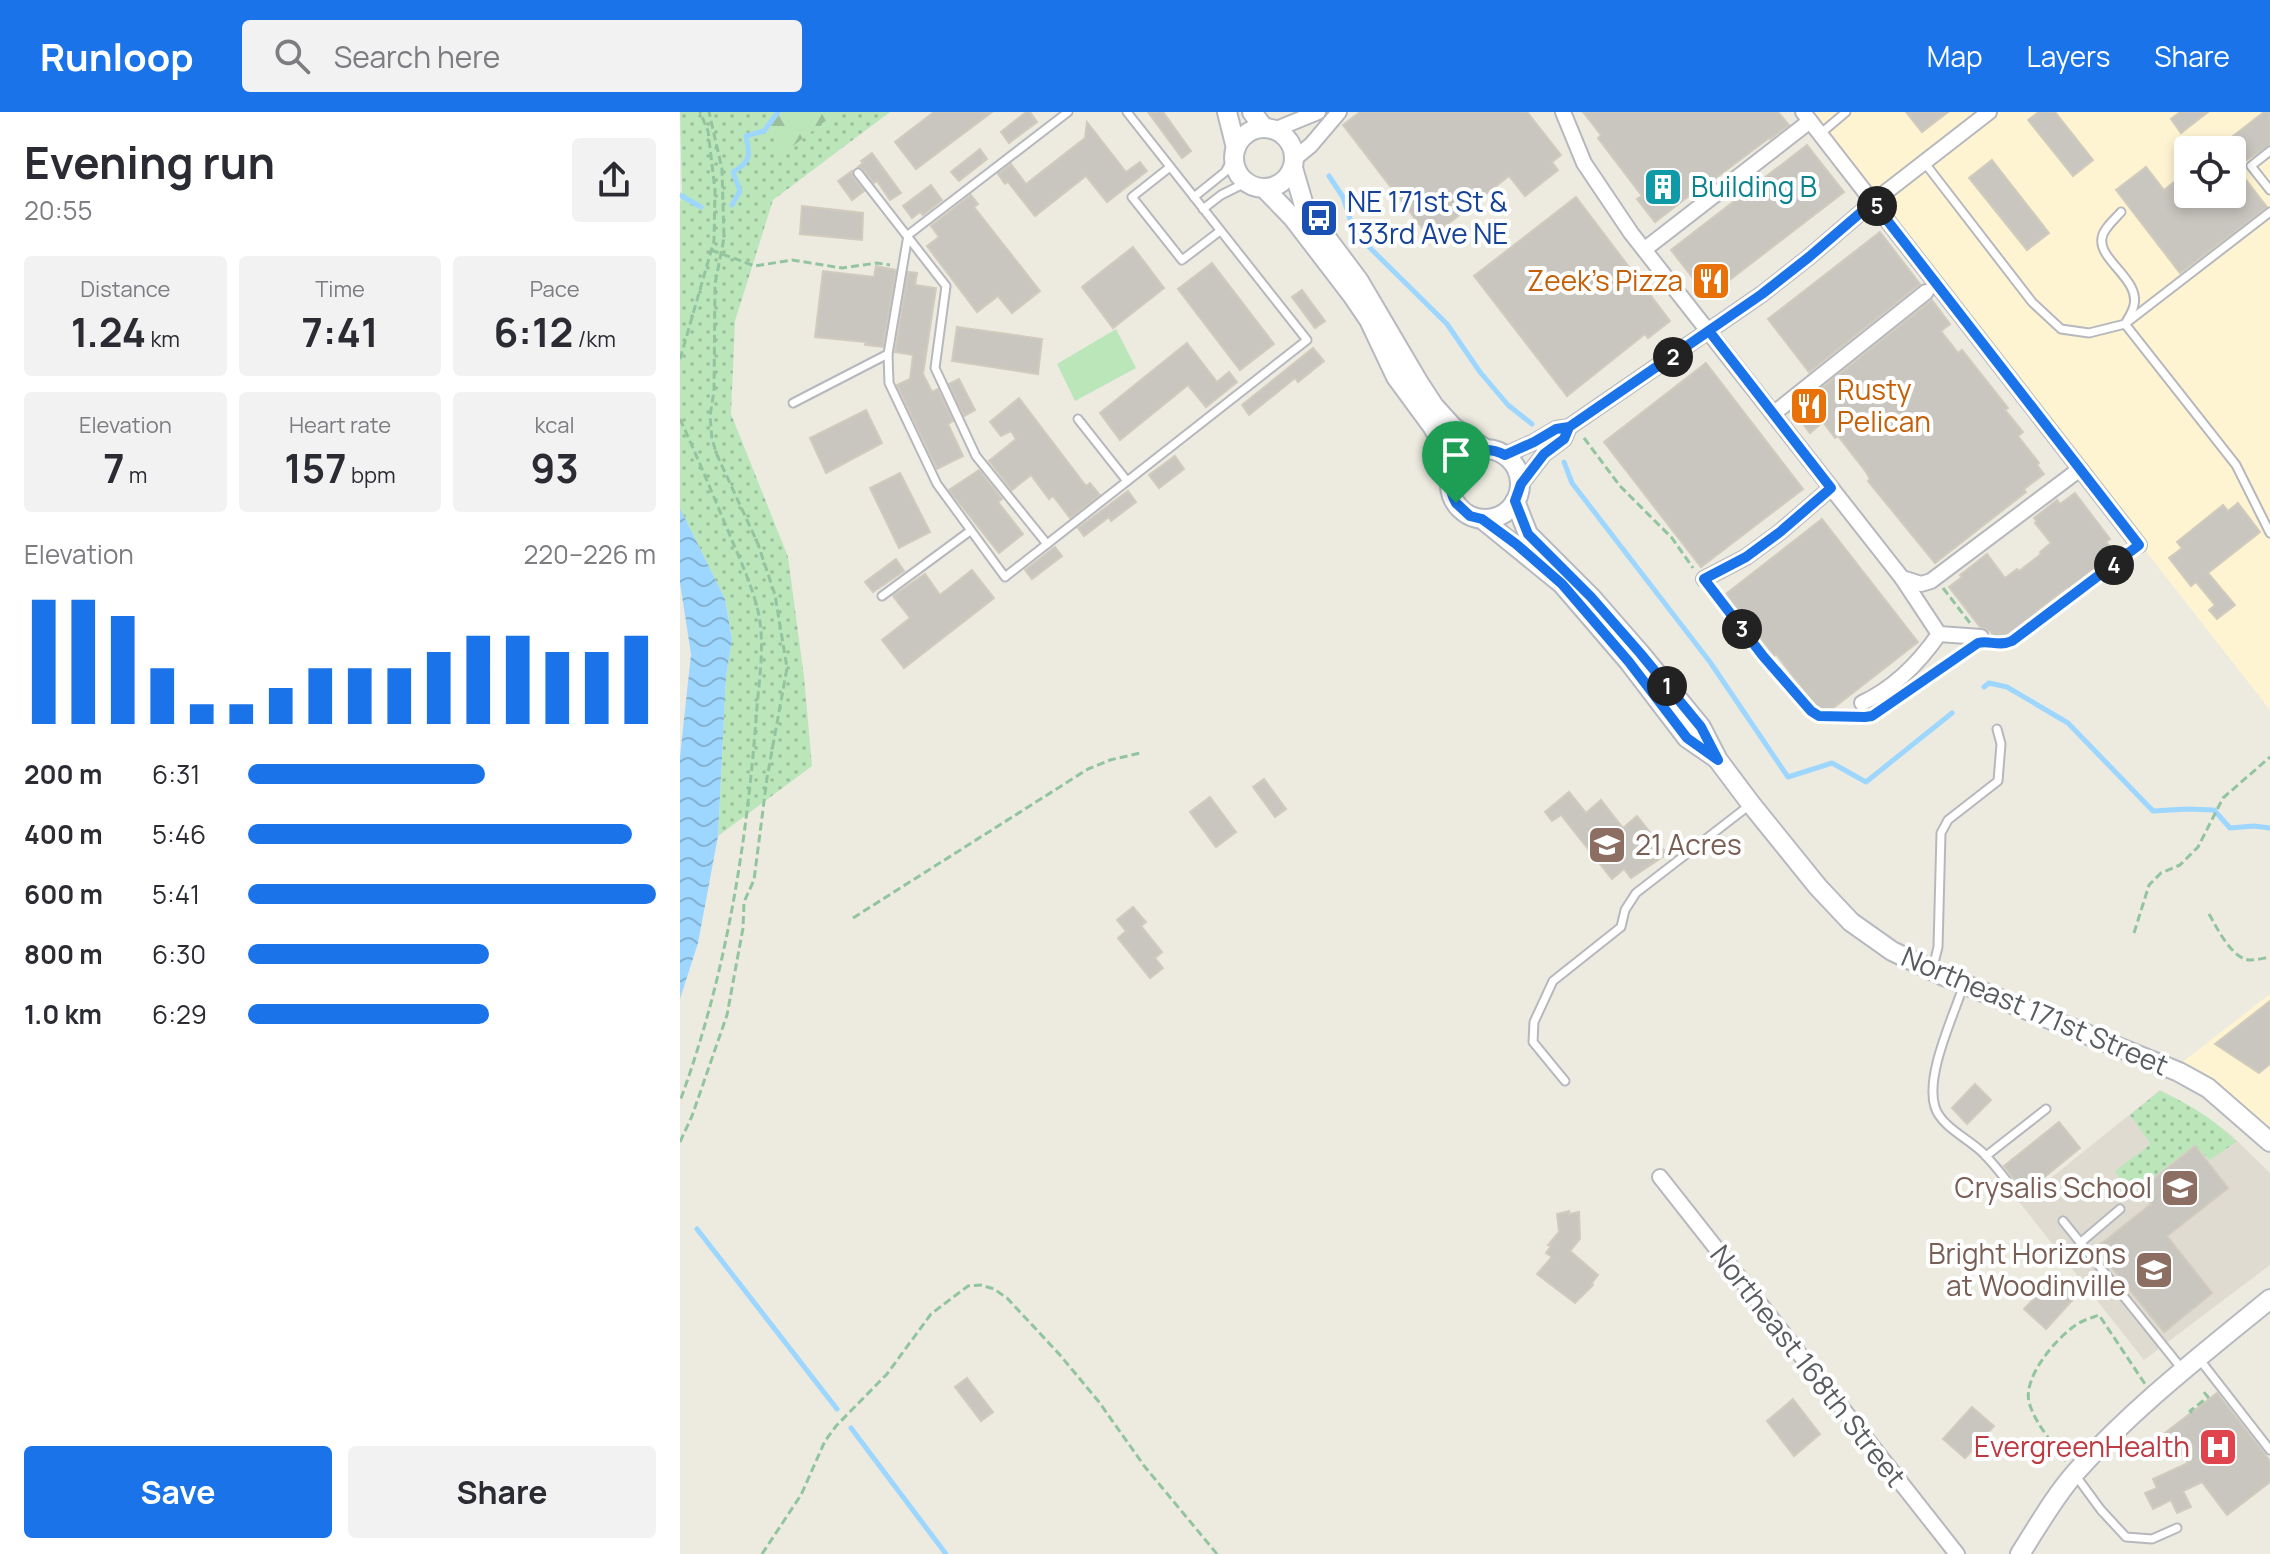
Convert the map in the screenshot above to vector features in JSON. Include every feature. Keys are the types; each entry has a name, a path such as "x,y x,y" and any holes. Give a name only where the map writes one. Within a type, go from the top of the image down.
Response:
{"main road":[{"path":"1227,112 1232,126 1236,170 1293,218 1352,295 1369,320 1396,377 1432,426 1455,465"},
{"path":"1252,112 1269,129 1289,141 1305,209 1359,281 1434,406 1453,427 1484,448 1505,455 1519,473 1518,493 1504,514 1482,519 1460,509 1450,487 1455,465 1472,451 1484,448"},
{"path":"1235,151 1247,134 1269,129"},
{"path":"1255,185 1282,183 1293,163"},
{"name":"Northeast 171st Street","path":"1518,493 1528,534 1591,597 1640,653 1701,727 1718,760 1751,804 1818,887 1851,922 1892,951 1932,971 2179,1072 2208,1088 2270,1142"},
{"name":"Northeast 171st Street","path":"1482,519 1562,584 1629,662 1687,738 1718,760"},
{"path":"2020,1554 2075,1474 2121,1425 2270,1299"}],"street":[{"path":"1269,129 1318,112"},
{"path":"1293,163 1339,112"},
{"path":"1563,112 1584,163 1604,194 1902,578 1939,634 1982,639"},
{"path":"1505,455 1556,429 1569,427 1709,331 1809,257 1873,202 1989,112"},
{"path":"1645,249 1806,116 2139,545"},
{"path":"1773,414 1926,292"},
{"path":"1518,493 1544,454 1564,439 1569,427"},
{"path":"1902,578 1921,584 1931,581 2080,469"},
{"path":"1704,579 1746,557 1831,488"},
{"path":"1863,710 1918,662 1939,634"},
{"name":"Northeast 168th Street","path":"1660,1177 1957,1554"}],"lane":[{"path":"1067,112 908,235 888,354 889,383 937,484 1005,577 1307,340 1127,112"},
{"path":"1820,134 1846,112"},
{"path":"1194,197 1225,172 1235,151"},
{"path":"2270,151 2251,166 2270,190"},
{"path":"1924,162 2032,302 2061,329 2089,333 2125,324 2270,212"},
{"path":"1170,167 1132,197 1182,260 1220,231"},
{"path":"858,173 946,286 935,368 976,456 1047,544"},
{"path":"1203,209 1221,195 1255,185"},
{"path":"2121,212 2103,234 2102,242 2104,250 2133,290 2135,304 2125,324"},
{"path":"2125,324 2236,465 2270,533"},
{"path":"793,403 888,354"},
{"path":"1078,419 1127,481"},
{"path":"882,596 970,531"},
{"path":"1932,971 1938,947 1941,833 1948,820 1998,781 2001,744 1997,729"},
{"path":"1565,1081 1533,1042 1534,1022 1553,981 1621,927 1625,910 1636,893 1751,804"},
{"path":"1964,984 1943,1043 1933,1084 1935,1109 1957,1134 1986,1156 2020,1197"},
{"path":"1986,1156 2046,1109"},
{"path":"2080,1243 2120,1209"},
{"path":"2063,1221 2183,1371"},
{"path":"2198,1358 2236,1411 2270,1450"},
{"path":"2075,1474 2101,1510 2126,1537 2152,1539 2177,1528"}],"path":[{"path":"680,359 714,241 715,190 708,131 700,112"},
{"path":"680,1142 727,1015 743,928 744,902 754,880 767,778 787,668 775,595 758,544 712,439 710,416 714,391 715,284 724,238 722,169 709,112"},
{"path":"711,250 755,266 792,260 842,268 877,263 903,267"},
{"path":"680,419 743,566 758,612 761,644 744,846 718,976 693,1067 680,1101"},
{"path":"1584,438 1620,486 1672,538 1763,656 1811,711 1819,716 1863,710"},
{"path":"1943,588 1982,639 2003,645 2139,545"},
{"path":"1908,690 1982,639"},
{"path":"853,918 1088,769 1140,753"},
{"path":"2134,933 2149,885 2161,873 2180,865 2198,847 2223,798 2270,757"},
{"path":"2209,914 2238,956 2248,961 2270,957"},
{"path":"762,1554 801,1495 825,1441 836,1426 887,1374 931,1314 957,1292 968,1286 981,1285 1007,1298 1060,1355 1099,1402 1145,1467 1217,1554"},
{"path":"2075,1474 2043,1429 2028,1400 2033,1376 2059,1338 2078,1323 2099,1315 2154,1395"},
{"path":"2192,1413 2190,1411 2208,1397 2203,1391"}],"shaded area":[{"path":"1803,112 2270,112 2270,710"},
{"path":"2270,994 2270,1142 2171,1071"},
{"path":"2160,1090 2230,1134 2270,1173 2270,1265 2144,1360 2020,1203"}],"green space":[{"path":"680,112 890,112 773,200 735,321 731,414 788,557 812,766 718,836 726,677 732,638 725,599 680,508"},
{"path":"769,112 837,112 780,156"},
{"path":"1116,329 1136,368 1075,401 1057,364"},
{"path":"2160,1091 2201,1113 2236,1142 2210,1160 2194,1145 2132,1194 2115,1171 2151,1144 2130,1115"}],"water":[{"path":"680,508 725,599 732,639 726,677 718,836 698,943 680,999 680,757 691,654 680,583"}],"building":[{"path":"934,112 992,112 916,169 895,142"},
{"path":"1030,112 1037,122 1009,143 1001,132"},
{"path":"1148,112 1163,112 1191,151 1182,158"},
{"path":"1360,112 1527,112 1561,155 1552,162 1558,170 1525,196 1509,176 1430,238 1343,125"},
{"path":"1583,112 1778,112 1789,125 1655,222 1637,199 1642,196 1598,138 1601,135"},
{"path":"1906,112 1948,112 1922,132"},
{"path":"2039,112 2055,112 2093,160 2073,176 2028,120"},
{"path":"2180,112 2208,112 2181,133 2171,119"},
{"path":"2264,112 2270,112 2270,145 2246,161 2246,136 2233,136"},
{"path":"1087,122 1126,172 1140,162 1147,171 1107,202 1086,176 1035,216 998,174 1011,164 1026,184 1085,138"},
{"path":"1807,145 1844,192 1714,292 1703,291 1671,250"},
{"path":"980,149 987,159 959,181 951,172"},
{"path":"872,153 901,193 890,200 877,181 874,183 858,167"},
{"path":"1992,160 2049,233 2027,250 1969,178"},
{"path":"2146,167 2164,190 2174,182 2174,208 2246,208 2246,180 2267,207 2180,273 2116,190"},
{"path":"852,171 864,191 852,200 838,181"},
{"path":"931,185 942,200 923,215 920,212 912,218 903,206"},
{"path":"971,195 978,204 974,207 1040,291 1012,313 998,296 977,312 927,246 939,237 931,226"},
{"path":"1576,197 1670,321 1648,338 1645,334 1567,396 1474,276"},
{"path":"802,206 863,213 862,240 800,234"},
{"path":"1880,232 1920,284 1809,372 1768,319"},
{"path":"1133,247 1164,288 1113,328 1082,287"},
{"path":"1212,263 1274,344 1240,370 1178,289"},
{"path":"876,266 896,270 883,347 865,345 866,342 815,337 823,271 874,277"},
{"path":"908,272 917,273 915,285 936,288 923,374 932,392 938,389 953,421 948,424 963,456 937,469 897,385 910,379 913,355 895,352"},
{"path":"1302,290 1325,321 1315,328 1292,297"},
{"path":"1932,300 1950,324 1941,331 1958,353 1962,350 2008,408 2005,410 2023,432 2018,436 2044,474 2024,489 2026,492 1935,563 1868,481 1866,472 1838,436 1835,438 1823,422 1810,433 1793,411"},
{"path":"957,327 1042,339 1038,374 952,361"},
{"path":"1187,343 1217,382 1229,372 1237,382 1206,407 1188,385 1120,440 1100,413"},
{"path":"1313,348 1324,361 1298,382 1295,378 1249,415 1242,405"},
{"path":"1706,363 1803,489 1701,567 1604,442"},
{"path":"959,379 975,410 964,416 949,384"},
{"path":"1019,398 1086,486 1090,483 1100,495 1070,518 1053,496 1049,499 1031,475 1012,490 989,461 1016,439 1011,431 1001,436 990,422"},
{"path":"866,410 882,443 826,473 810,438"},
{"path":"1175,456 1184,469 1159,488 1149,475"},
{"path":"979,470 1002,499 998,502 1023,534 999,553 949,490"},
{"path":"900,473 930,532 899,548 870,488"},
{"path":"1128,491 1136,502 1084,536 1078,528"},
{"path":"2075,493 2110,539 2106,542 2112,549 2099,559 2104,566 2070,592 2067,588 2037,611 2041,615 2000,645 1990,631 1980,627 1949,587 1987,554 2005,578 2017,569 2019,571 2051,543 2034,518 2057,500 2060,504"},
{"path":"2238,503 2260,532 2208,573 2235,605 2217,619 2209,610 2215,605 2196,582 2191,586 2169,558 2182,548 2177,542 2223,505 2228,511"},
{"path":"1822,519 1918,642 1823,716 1726,594"},
{"path":"1055,547 1062,556 1032,579 1025,570"},
{"path":"896,559 904,571 873,592 865,582"},
{"path":"972,570 994,598 904,668 882,640 910,618 893,596 925,574 940,595"},
{"path":"1264,779 1286,809 1275,817 1253,787"},
{"path":"1569,792 1586,813 1601,800 1623,828 1637,816 1667,854 1631,878 1624,869 1612,879 1561,815 1552,821 1545,812"},
{"path":"1210,797 1236,832 1216,847 1190,812"},
{"path":"1133,907 1146,922 1141,926 1162,952 1155,958 1163,968 1150,978 1118,938 1126,931 1117,920"},
{"path":"2270,1001 2270,1064 2259,1073 2215,1044"},
{"path":"1975,1084 1991,1100 1967,1124 1952,1108"},
{"path":"2059,1122 2080,1148 2025,1193 2004,1166"},
{"name":"Bright Horizons at Woodinville","path":"2195,1146 2228,1188 2167,1236 2212,1293 2164,1332 2096,1248 2151,1204 2140,1190"},
{"path":"1569,1211 1569,1214 1579,1212 1580,1239 1570,1251 1598,1275 1593,1285 1575,1303 1537,1274 1552,1257 1546,1253 1551,1246 1548,1245 1559,1232 1557,1214"},
{"path":"2057,1274 2078,1294 2046,1329 2024,1309"},
{"path":"967,1378 993,1412 981,1421 955,1387"},
{"name":"EvergreenHealth","path":"2217,1393 2270,1461 2270,1482 2227,1515 2202,1482 2183,1491 2191,1507 2177,1513 2171,1500 2153,1509 2145,1493 2157,1488 2153,1479 2188,1463 2165,1433"},
{"path":"1793,1399 1820,1434 1794,1456 1767,1421"},
{"path":"1972,1407 1994,1426 1965,1458 1943,1439"}],"waterway":[{"path":"732,205 740,191 733,172 748,157 746,136 764,131 778,112"},
{"path":"1329,176 1343,197 1352,225 1362,240 1447,324 1480,372 1508,405 1532,424"},
{"path":"680,195 701,207"},
{"path":"1564,462 1572,483 1710,662 1788,777 1832,763 1866,782 1952,713"},
{"path":"1984,687 1989,683 2007,687 2068,723 2153,811 2214,810 2230,828 2270,828"},
{"path":"697,1229 837,1409"},
{"path":"851,1428 946,1554"}],"place":[{"name":"Building B","path":"1663,187"},
{"name":"NE 171st St & 133rd Ave NE","path":"1319,218"},
{"name":"Zeek's Pizza","path":"1711,281"},
{"name":"Rusty Pelican","path":"1809,406"},
{"name":"21 Acres","path":"1607,845"},
{"name":"Crysalis School","path":"2180,1188"},
{"name":"Bright Horizons at Woodinville","path":"2154,1270"},
{"name":"EvergreenHealth","path":"2218,1447"}],"route":[{"path":"1456,503 1450,487 1451,476 1462,457 1484,448 1505,455 1556,429 1569,427 1762,294 1873,202 2139,545 2012,641 2003,645 1978,643 1872,716 1819,716 1787,685 1704,579 1746,557 1831,488 1709,331 1569,427 1564,439 1533,466 1521,484 1515,501 1528,534 1591,597 1640,653 1701,727 1718,760 1687,738 1629,662 1562,584 1516,544 1482,519 1470,516 1456,503"}]}
